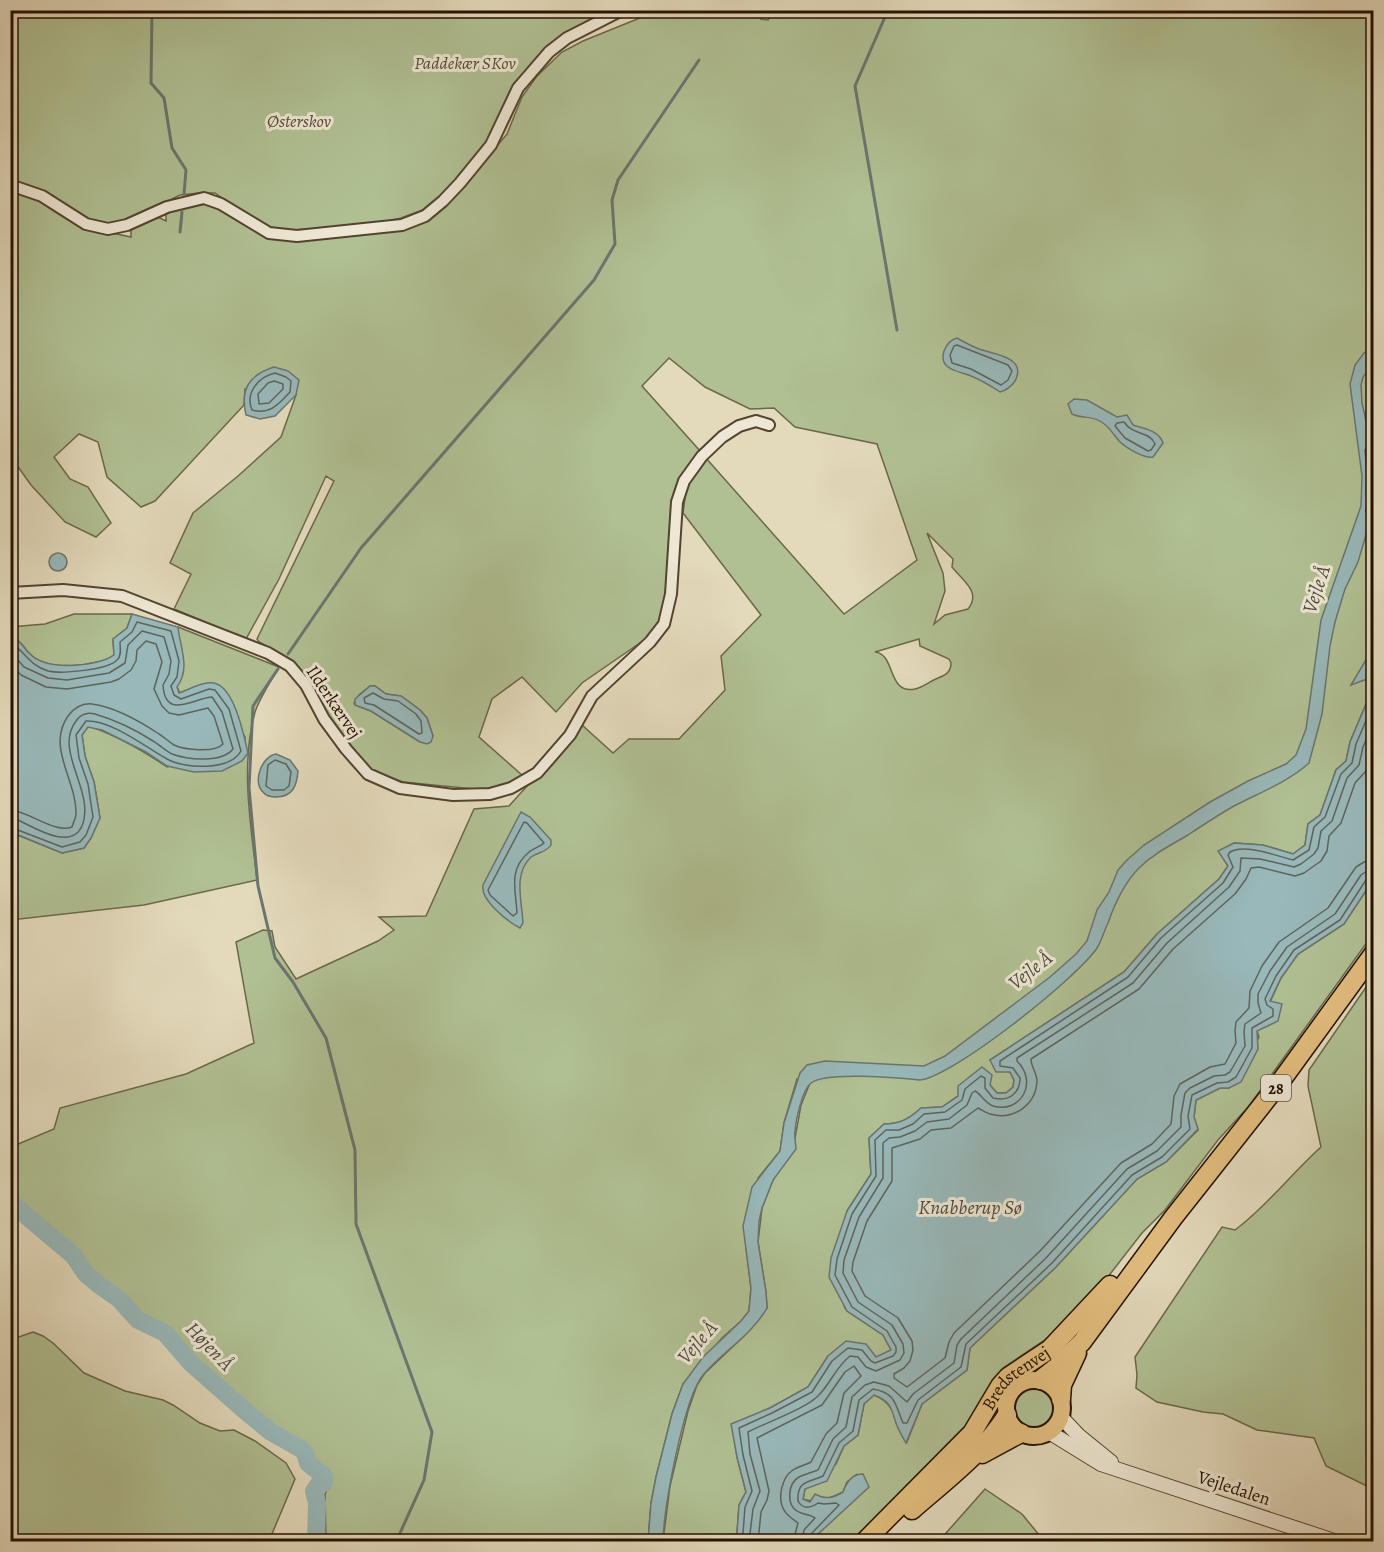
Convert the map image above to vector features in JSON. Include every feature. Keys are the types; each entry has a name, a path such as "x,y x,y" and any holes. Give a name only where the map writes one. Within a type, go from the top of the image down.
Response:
{"highway":[{"name":"Bredstenvej","path":"1040,1380 1082,1342 1173,1218 1281,1081 1374,953"},
{"name":"Bredstenvej","path":"864,1542 972,1433 1000,1386 1008,1377 1059,1341 1173,1218"},
{"name":"Bredstenvej","path":"1061,1399 1062,1385 1082,1342"},
{"name":"Bredstenvej","path":"877,1542 993,1435 1007,1415"},
{"name":"Bredstenvej","path":"960,1467 1022,1433"}],"main road":[{"path":"1040,1380 1055,1389 1061,1399"},
{"name":"28","path":"1007,1415 1007,1403 1012,1391 1021,1383 1040,1380"},
{"name":"28","path":"1061,1399 1061,1417"},
{"path":"1007,1415 1015,1428 1022,1433"},
{"path":"1049,1432 1061,1417"},
{"name":"28","path":"1022,1433 1033,1436 1049,1432"}],"street":[{"path":"10,185 42,196 86,224 108,229 127,225 167,207 204,198 221,204 269,233 297,236 402,225 424,216 460,183 490,145 518,88 549,52 567,38 622,10"},
{"name":"Ilderkærvej","path":"10,593 63,590 122,596 268,654 290,666 306,685 324,719 368,774 400,788 453,795 490,794 511,788 537,773 570,735 592,696 650,642 664,624 671,594 677,502 684,482 702,456 722,436 739,426 756,421 769,425"},
{"name":"Vejledalen","path":"1061,1417 1119,1469"},
{"name":"Vejledalen","path":"1049,1432 1101,1464 1337,1542"}],"green space":[{"path":"774,10 1373,11 1374,648 1352,684 1367,679 1372,690 1350,742 1346,761 1336,770 1320,815 1308,824 1305,845 1293,854 1263,845 1234,843 1219,851 1228,866 1219,879 1157,934 1124,972 990,1060 1010,1072 1014,1080 1013,1087 1006,1093 997,1093 990,1085 958,1096 942,1107 921,1108 904,1120 884,1124 869,1138 871,1174 847,1211 844,1306 847,1311 883,1335 891,1350 876,1358 828,1356 808,1387 770,1408 732,1424 746,1492 739,1505 737,1533 734,1541 663,1541 670,1486 688,1411 697,1385 705,1373 744,1336 767,1308 758,1242 762,1208 773,1180 784,1163 795,1138 801,1105 810,1083 797,1079 784,1123 780,1151 758,1178 746,1247 751,1288 749,1311 722,1338 683,1384 672,1414 656,1477 648,1541 326,1541 325,1494 329,1486 326,1474 308,1463 301,1449 271,1432 243,1409 191,1363 165,1333 138,1320 119,1299 86,1274 72,1255 11,1202 11,1147 54,1129 60,1108 186,1074 254,1043 236,942 263,930 272,931 275,947 296,979 378,941 394,930 379,917 426,916 474,809 509,806 582,725 613,753 629,739 679,739 725,690 721,656 761,615 683,513 687,483 705,457 844,614 917,560 877,444 795,427 774,408 750,409 705,387 669,358 642,386 701,452 692,460 678,485 665,606 650,636 582,683 556,712 522,677 492,699 479,737 522,775 506,784 484,790 403,782 371,771 335,725 294,661 257,639 334,481 326,476 279,579 246,639 174,609 191,574 170,563 193,513 281,437 296,395 245,389 244,405 155,501 141,507 107,477 98,442 79,434 54,457 70,479 88,487 111,523 96,537 65,522 31,485 11,457 11,189 44,201 77,222 79,226 131,237 131,228 156,216 166,221 166,212 205,204 223,208 262,234 300,241 399,230 451,200 507,134 522,97 537,76 562,52 657,11 751,11 761,19 768,20","holes":["927,533 953,559 952,567 969,586 973,597 968,609 945,615 934,624 945,591 943,573","919,639 920,646 949,659 951,666 949,671 942,676 918,688 906,689 900,686 882,654 875,652","370,686 375,686 386,694 401,696 427,718 433,736 420,742 371,711 355,705 359,695"]},
{"name":"Østerskov","path":"10,11 612,11 575,28 548,45 512,89 482,150 436,205 401,218 370,225 277,231 255,221 215,193 180,195 116,225 92,223 11,181"},
{"path":"74,614 132,614 127,628 113,639 114,655 85,664 60,665 39,660 11,636 10,627 45,624"},
{"path":"178,627 279,667 255,712 248,754 248,796 257,880 144,905 11,920 10,832 62,853 84,848 100,818 82,735 88,726 129,744 167,767 245,742 245,737 209,683 180,693 177,687"},
{"path":"1373,880 1373,934 1249,1106 1218,1140 1165,1210 1142,1233 1107,1278 1049,1337 1003,1368 988,1390 971,1424 856,1541 814,1541 857,1474 847,1482 843,1492 829,1498 818,1501 803,1499 805,1489 836,1464 844,1446 858,1435 864,1404 874,1395 887,1403 907,1442 922,1404 967,1370 970,1348 1056,1267 1137,1179 1166,1162 1198,1130 1194,1117 1196,1100 1220,1088 1229,1088 1259,1037 1257,1031 1281,978 1298,954 1344,924"},
{"path":"1373,977 1373,1489 1326,1466 1314,1438 1257,1430 1223,1414 1157,1402 1136,1388 1135,1357 1222,1227 1235,1230 1247,1221 1321,1147 1308,1086 1309,1070"},
{"path":"33,1332 53,1343 84,1373 125,1391 163,1400 200,1423 220,1431 234,1430 255,1441 286,1463 295,1479 269,1541 15,1541 10,1535 10,1340"},
{"path":"1035,1387 1043,1388 1050,1393 1055,1400 1055,1416 1050,1423 1043,1428 1035,1429 1027,1428 1020,1423 1015,1416 1014,1408 1015,1400 1020,1393 1027,1388"},
{"path":"985,1489 1022,1514 1044,1541 939,1541"}],"water":[{"path":"957,338 1013,362 1018,373 1015,381 1009,388 1000,392 978,379 951,369 944,362 944,351 952,340"},
{"path":"1373,346 1373,365 1363,377 1361,385 1362,403 1373,452 1373,511 1358,562 1345,589 1335,622 1322,714 1309,763 1283,782 1234,806 1144,863 1124,887 1099,945 1085,962 1014,1024 959,1062 936,1075 920,1080 846,1076 819,1079 811,1083 802,1098 797,1120 796,1149 773,1180 759,1221 758,1242 767,1308 753,1327 703,1375 696,1388 688,1407 676,1455 663,1541 648,1541 656,1477 672,1414 683,1384 703,1357 749,1311 751,1288 743,1226 752,1187 780,1151 784,1123 800,1073 807,1065 825,1061 924,1066 945,1056 1050,977 1076,954 1087,941 1097,910 1109,892 1118,870 1144,845 1210,802 1286,764 1296,755 1306,729 1321,620 1361,506 1362,476 1350,384 1355,365"},
{"path":"274,367 288,371 299,380 296,395 275,416 260,419 246,415 244,398 248,384 258,374"},
{"path":"1074,399 1087,400 1117,417 1127,415 1133,425 1155,433 1163,443 1153,457 1136,452 1122,444 1108,427 1099,421 1072,414 1068,404"},
{"path":"58,553 64,556 67,562 64,568 58,571 52,568 49,562 52,556"},
{"path":"132,614 178,627 184,658 183,673 177,687 179,693 208,683 217,684 223,688 234,704 248,753 242,761 222,771 194,772 167,766 146,752 102,730 88,727 82,735 100,818 84,848 62,853 11,832 11,636 39,660 72,666 96,662 114,655 113,639 127,628"},
{"name":"Knabberup Sø","path":"1373,648 1373,880 1344,924 1298,954 1281,978 1270,1001 1282,1004 1278,1021 1257,1031 1258,1049 1241,1082 1229,1088 1220,1088 1196,1100 1194,1117 1198,1129 1166,1162 1137,1179 1056,1267 970,1348 967,1370 922,1404 906,1443 886,1401 874,1395 864,1404 858,1435 844,1446 827,1481 805,1489 803,1499 810,1502 815,1494 826,1498 836,1496 843,1492 850,1479 859,1474 863,1474 869,1487 816,1536 814,1541 734,1541 737,1533 739,1505 746,1492 731,1424 770,1408 808,1387 828,1356 846,1341 866,1344 876,1357 891,1350 883,1335 847,1311 829,1277 831,1258 847,1211 871,1174 869,1138 884,1124 904,1120 921,1108 942,1107 958,1096 958,1086 982,1067 992,1075 990,1085 997,1093 1006,1093 1013,1087 1014,1080 1010,1072 996,1072 990,1060 1124,972 1157,934 1219,879 1228,866 1218,851 1234,843 1263,845 1293,854 1305,845 1308,824 1320,815 1336,770 1346,761 1350,742 1372,690 1367,679 1351,685"},
{"path":"370,686 375,686 386,694 401,696 420,710 427,718 433,736 431,742 427,744 420,742 371,711 355,705 355,699"},
{"path":"276,754 290,760 298,771 293,789 286,795 276,797 264,793 258,782 263,764"},
{"path":"521,812 530,817 551,840 551,845 531,857 522,871 520,888 523,923 520,928 490,903 483,891 483,885"}],"waterway":[{"path":"152,10 151,83 164,98 172,148 186,170 184,194"},
{"path":"888,10 855,86 897,330"},
{"path":"288,654 361,548 594,280 615,244 612,200 618,180 699,60"},
{"path":"180,232 182,212"},
{"path":"278,669 253,706 249,788 258,886 275,958 293,982 326,1038 355,1150 356,1224 432,1432 424,1480 396,1542"},
{"name":"Højen Å","path":"10,1202 73,1255 86,1274 119,1299 138,1320 165,1333 191,1363 243,1409 271,1432 305,1453 308,1463 324,1476 324,1483 319,1484 314,1491 317,1503 316,1542"}],"park label":[{"name":"Paddekær SKov","path":"465,63"}],"water label":[{"name":"Vejle Å","path":"1316,589"},
{"name":"Vejle Å","path":"1030,970"},
{"name":"Vejle Å","path":"697,1342"}]}
